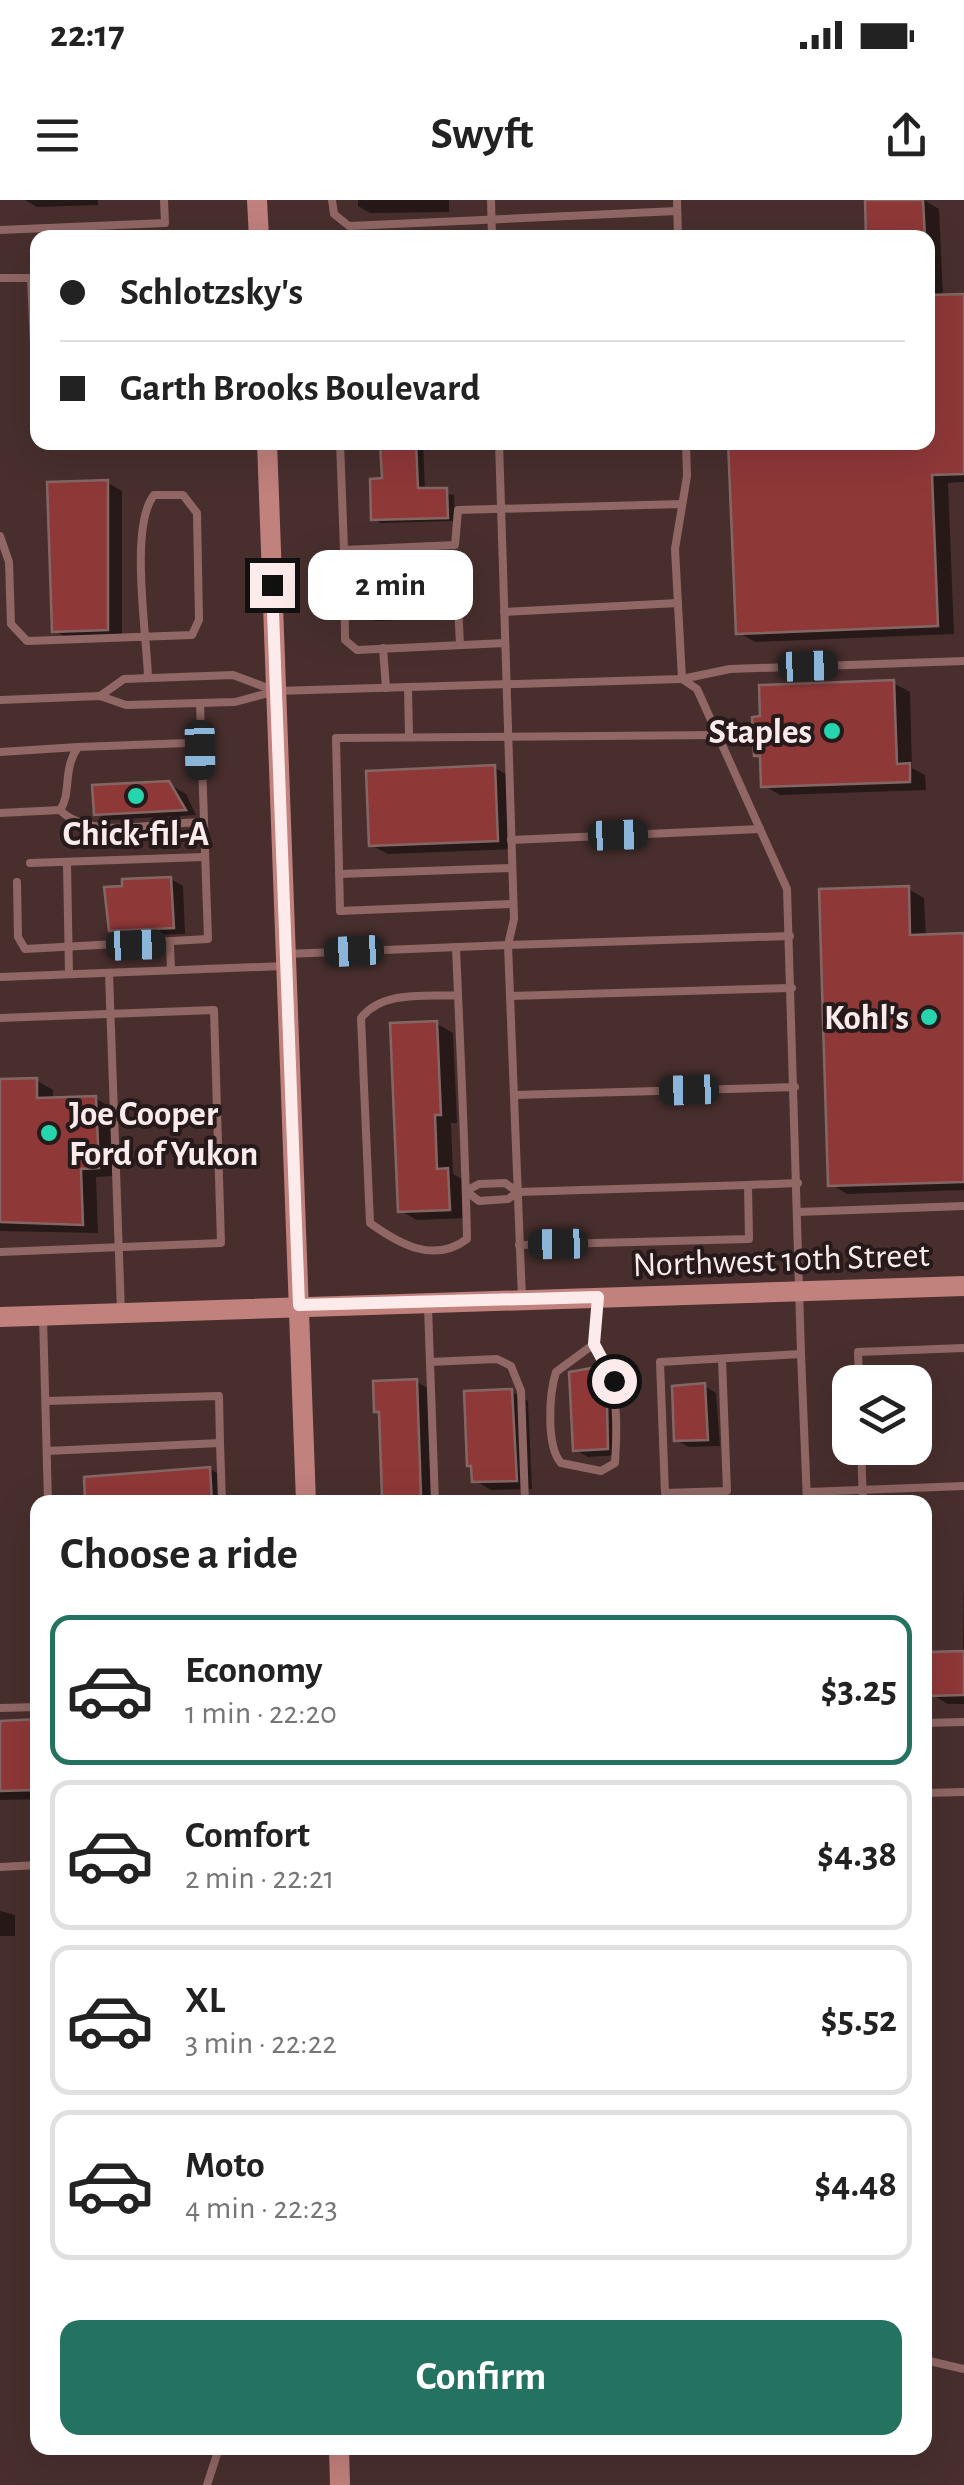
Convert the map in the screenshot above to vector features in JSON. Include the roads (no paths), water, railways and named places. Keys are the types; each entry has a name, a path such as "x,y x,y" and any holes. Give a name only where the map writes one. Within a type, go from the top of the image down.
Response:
{"street":[{"path":"257,200 259,230"},
{"path":"267,450 306,1495"},
{"name":"Northwest 10th Street","path":"0,1317 964,1286"},
{"path":"339,2455 340,2485"}],"lane":[{"path":"0,230 165,223 164,200"},
{"path":"332,200 334,214 349,226 678,211"},
{"path":"491,200 492,230"},
{"path":"677,200 678,230"},
{"path":"139,224 140,230"},
{"path":"0,278 30,278"},
{"path":"340,450 346,640 357,650 506,643"},
{"path":"499,450 514,904 508,945 522,1299"},
{"path":"682,679 674,549 685,450"},
{"path":"0,536 9,562 11,624 27,642 147,640 192,635 199,620 197,513 182,496 154,495 145,506 142,522 147,640 148,678"},
{"path":"344,550 455,545 458,510 682,504"},
{"path":"345,574 448,572 457,584 460,645"},
{"path":"504,612 678,603"},
{"path":"384,648 386,688"},
{"path":"0,700 100,696 126,705 235,702 276,692 682,679 730,669 964,661"},
{"path":"100,696 124,679 233,675 276,692"},
{"path":"682,679 697,689 787,889 806,1495"},
{"path":"408,687 408,736"},
{"path":"17,882 18,937 24,949 208,939 200,703"},
{"path":"514,904 340,912 336,738 718,735"},
{"path":"0,752 176,744 200,737"},
{"path":"60,810 65,803 67,764 78,748"},
{"path":"0,813 60,810 72,822 96,826 202,822"},
{"path":"512,840 760,829"},
{"path":"30,863 204,857"},
{"path":"67,863 69,974"},
{"path":"339,874 512,868"},
{"path":"0,977 171,970 456,947 790,936"},
{"path":"170,944 171,970"},
{"path":"456,947 466,1191 467,1239 454,1248 408,1250 370,1223 362,1018 373,1003 392,998 458,996"},
{"path":"109,972 121,1312"},
{"path":"510,996 792,988"},
{"path":"0,1018 214,1010 221,1244 0,1252"},
{"path":"514,1095 795,1087"},
{"path":"466,1191 479,1184 505,1183 518,1192 798,1183"},
{"path":"520,1245 750,1239 748,1185"},
{"path":"466,1191 479,1201 508,1200 518,1192"},
{"path":"797,1212 964,1206"},
{"path":"594,1344 556,1372 554,1444 561,1463 601,1470 615,1463 615,1401 612,1374 594,1344 598,1297"},
{"path":"428,1302 435,1495"},
{"path":"44,1316 48,1495"},
{"path":"858,1365 858,1352 964,1348"},
{"path":"722,1359 727,1491 666,1494 660,1362 802,1354"},
{"path":"430,1362 497,1359 512,1366 521,1390 525,1495"},
{"path":"46,1401 219,1396 222,1495"},
{"path":"47,1451 220,1443"},
{"path":"861,1465 862,1495"},
{"path":"806,1492 964,1486"},
{"path":"907,1488 908,1495"},
{"path":"0,1708 30,1707"},
{"path":"932,1723 964,1722"},
{"path":"932,1793 964,1792"},
{"path":"0,1867 30,1865"},
{"path":"932,2362 964,2369"},
{"path":"207,2485 216,2455"}],"place":[{"name":"Staples","path":"832,731"},
{"name":"Chick-fil-A","path":"136,796"},
{"name":"Kohl's","path":"929,1017"},
{"name":"Joe Cooper Ford of Yukon","path":"49,1133"}]}
